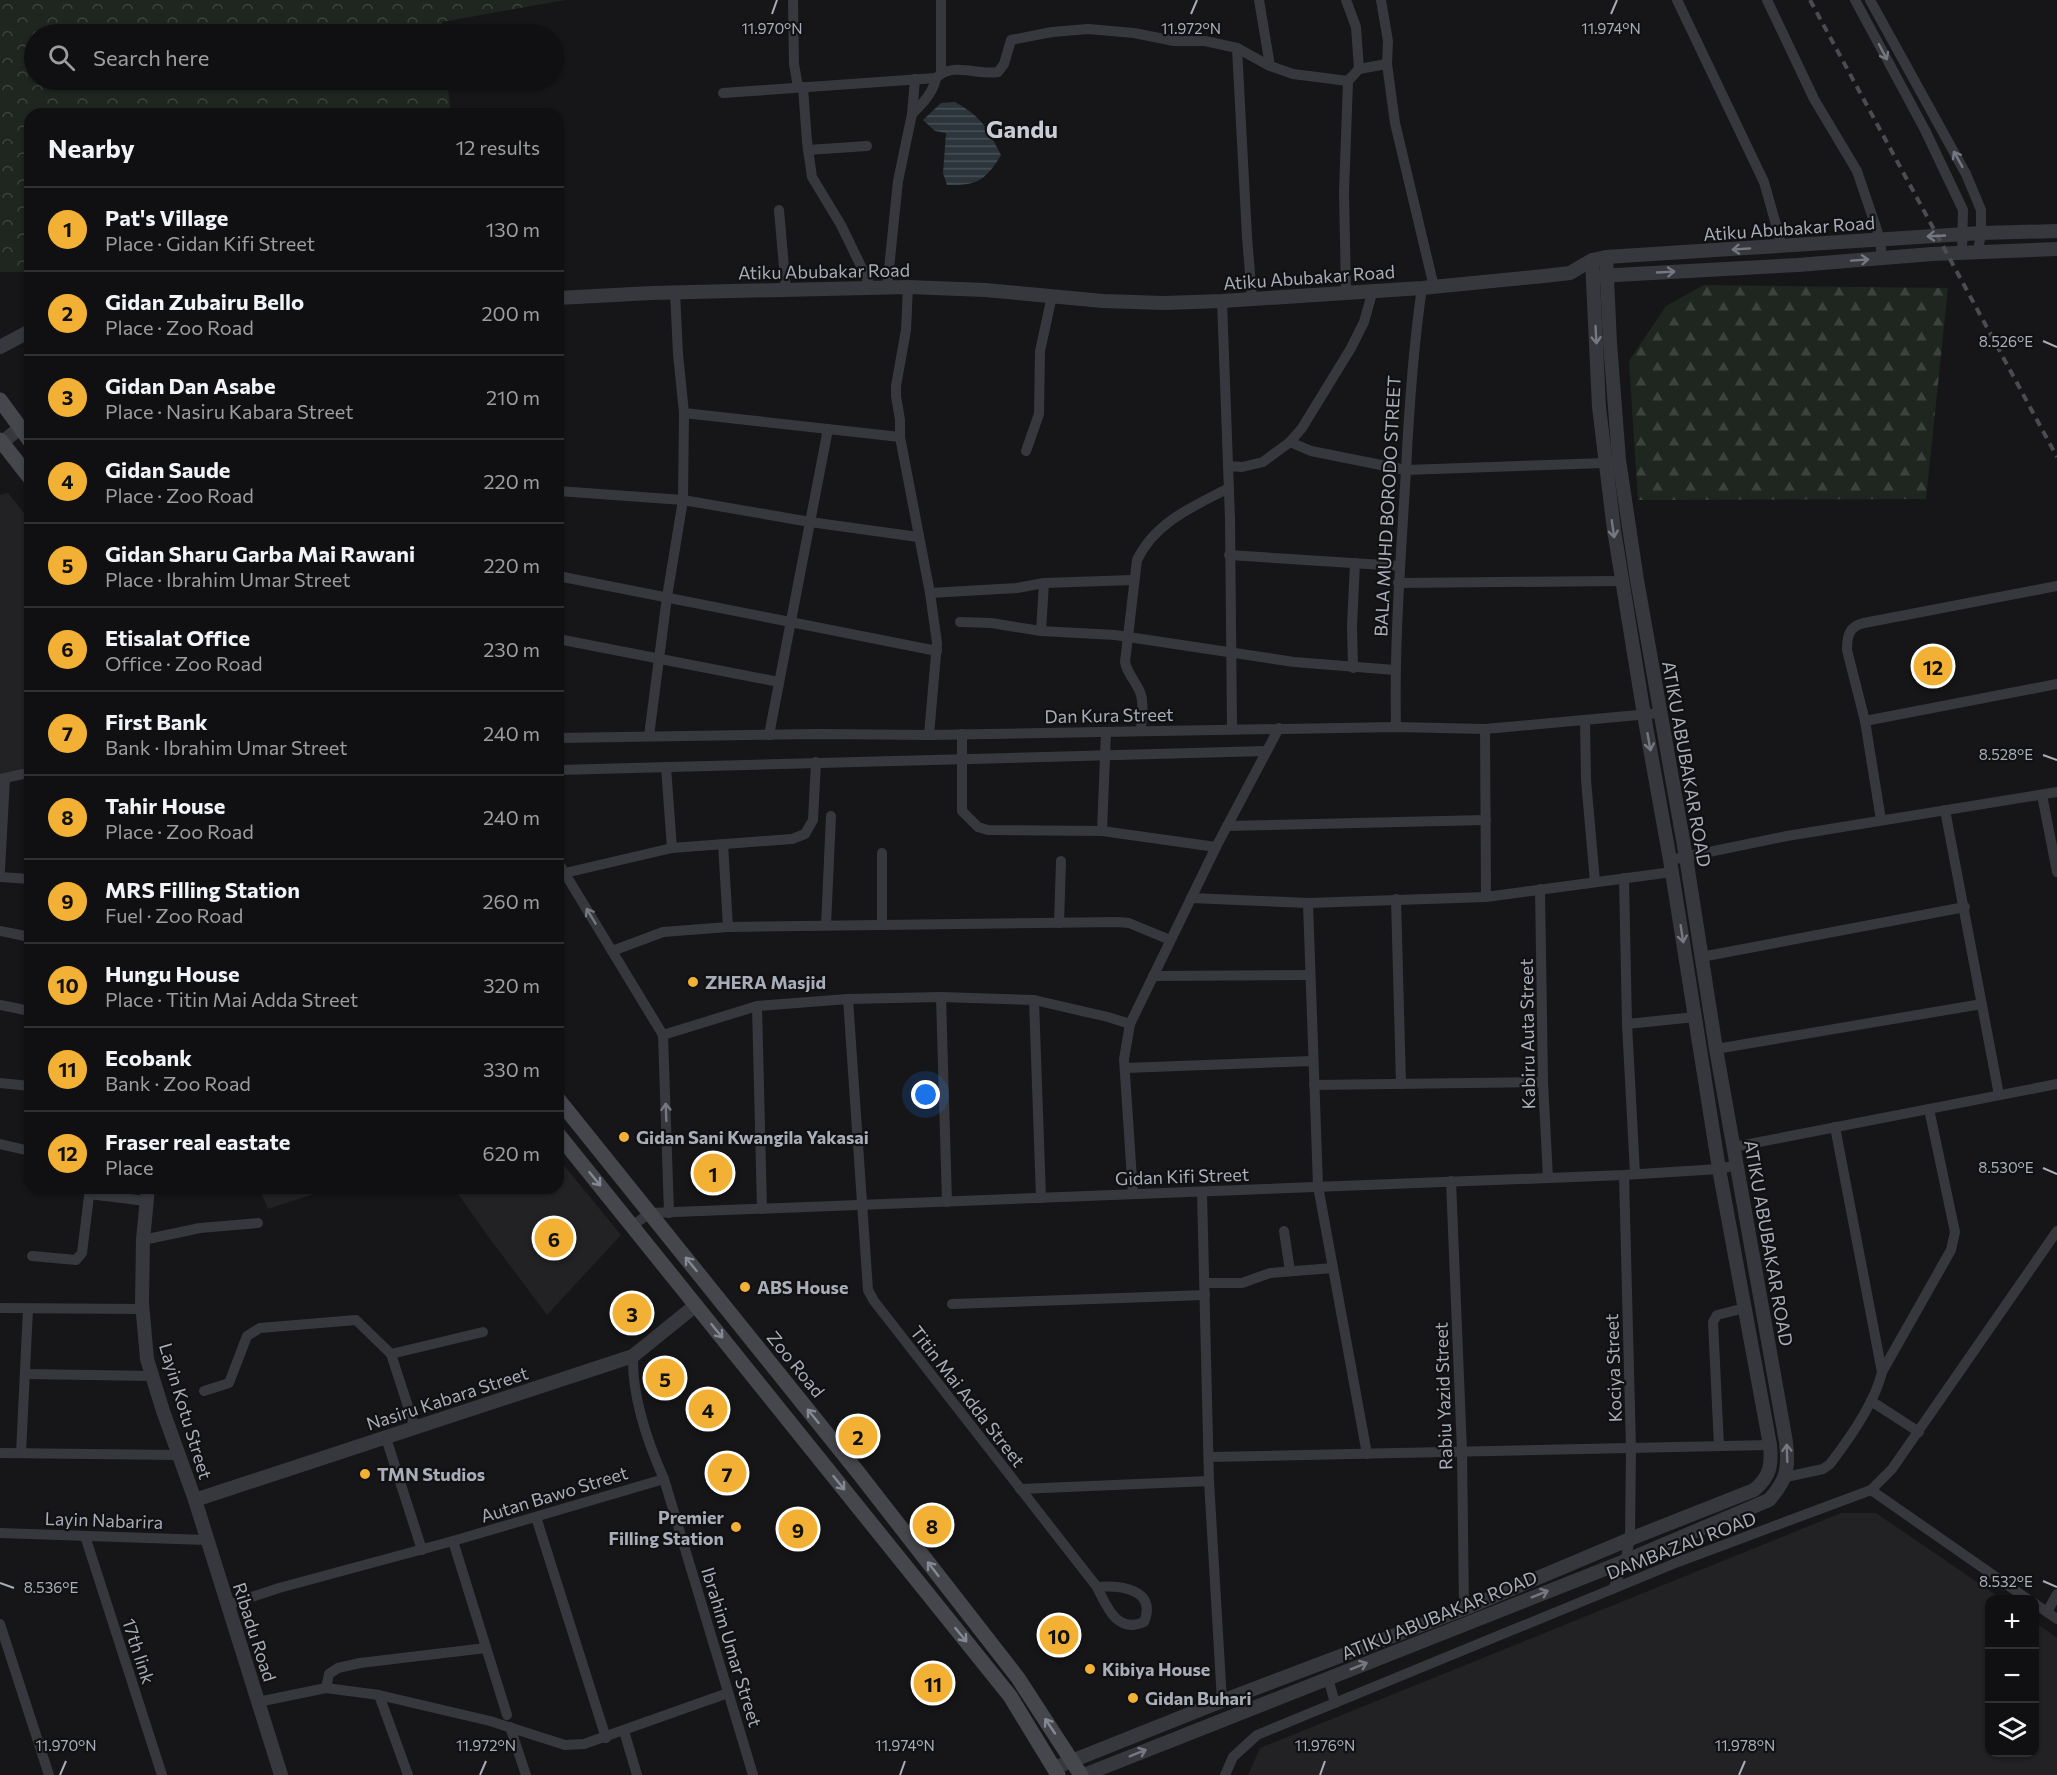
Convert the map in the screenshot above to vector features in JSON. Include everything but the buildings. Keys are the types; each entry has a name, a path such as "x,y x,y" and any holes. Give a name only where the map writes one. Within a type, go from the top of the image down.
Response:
{"main road":[{"path":"0,400 24,433"},
{"path":"1,442 24,471"},
{"name":"Zoo Road","path":"564,1106 856,1471 1018,1678 1082,1775"},
{"path":"564,1141 1010,1696 1056,1772"}],"street":[{"path":"793,0 794,64 801,87 812,177 838,220 872,289"},
{"path":"912,114 926,100 938,75 941,0"},
{"path":"1259,0 1270,66"},
{"path":"1346,0 1356,27 1359,69"},
{"path":"1381,0 1388,41 1387,63 1395,123 1428,287"},
{"path":"1677,0 1764,182 1782,246"},
{"path":"1767,0 1814,99 1857,171 1880,239 1882,258"},
{"path":"1855,0 1952,184 1963,210 1962,252"},
{"path":"1870,0 1966,174 1981,210 1978,251"},
{"path":"723,93 915,79 962,69 998,72 1004,64 1011,40 1088,29 1134,33 1174,41 1204,41 1237,48 1270,66 1293,74 1348,81"},
{"path":"1237,48 1252,298"},
{"path":"1346,291 1344,192 1348,81 1359,69 1387,63"},
{"path":"886,288 898,181 912,114 915,79"},
{"path":"808,150 867,146"},
{"path":"779,210 786,290"},
{"name":"Atiku Abubakar Road","path":"564,298 675,292 908,287 985,290 1133,302 1222,301 1428,287 1570,273 1592,260 1606,257 1981,233 2057,231"},
{"path":"1570,273 1593,277 1798,266 1978,251 2057,249"},
{"name":"ATIKU ABUBAKAR ROAD","path":"1082,1775 1625,1561 1769,1500 1786,1477 1788,1460 1786,1442 1716,1049 1686,857 1645,634 1620,460 1610,353 1606,257"},
{"path":"1056,1772 1072,1760 1464,1609 1754,1490 1764,1482 1769,1474 1772,1460 1770,1445 1719,1169 1671,866 1622,581 1605,463 1592,260"},
{"path":"908,287 906,330 896,396 900,437 930,593 937,651 929,735"},
{"name":"BALA MUHD BORODO STREET","path":"1396,727 1398,583 1411,381 1428,287"},
{"path":"1228,466 1242,467 1263,462 1290,442 1302,428 1351,348 1364,322 1373,290"},
{"path":"649,736 658,659 683,500 684,413 675,292"},
{"path":"1026,451 1039,414 1040,351 1052,296"},
{"path":"1222,301 1229,488 1232,728"},
{"path":"0,347 24,334"},
{"path":"684,413 900,437"},
{"path":"1,442 20,428"},
{"path":"769,735 828,429"},
{"path":"1290,442 1311,451 1406,470 1605,463"},
{"path":"1141,731 1142,699 1126,665 1133,580 1140,554 1169,520 1229,488"},
{"path":"564,491 683,500 810,522 918,537"},
{"path":"1229,555 1399,566"},
{"path":"1353,668 1355,563"},
{"path":"564,577 937,651"},
{"path":"930,593 1133,580"},
{"path":"1398,583 1622,581"},
{"path":"1041,631 1044,584"},
{"path":"1881,820 1865,721 1847,650 1848,635 1856,624 2013,592 2057,586"},
{"path":"960,622 991,622 1041,631 1095,633 1231,653 1353,668 1395,670"},
{"path":"564,640 779,682"},
{"path":"1865,721 2057,684"},
{"name":"Dan Kura Street","path":"564,738 929,735 1232,728 1485,729 1660,713"},
{"path":"1585,721 1586,780 1595,882"},
{"path":"1133,1194 1125,1068 1125,1048 1130,1024 1216,847 1279,728"},
{"path":"1485,729 1486,897"},
{"path":"1102,831 1106,732"},
{"path":"962,734 962,812 978,827 988,830 1102,831 1216,847"},
{"path":"564,770 1266,751"},
{"path":"669,1213 663,1035 565,873 672,848 792,839 805,834 813,820 816,762"},
{"path":"666,767 672,848"},
{"path":"0,870 2,779 23,774"},
{"path":"1191,898 1308,903 1486,897 1624,878 1671,866 1686,857 1787,836 2057,792"},
{"path":"2042,795 2057,872"},
{"path":"1945,810 1999,1095"},
{"path":"826,925 831,816"},
{"path":"1227,826 1486,820"},
{"path":"723,844 728,927"},
{"path":"882,853 882,925"},
{"path":"1059,923 1061,861"},
{"path":"0,876 24,878"},
{"name":"Kociya Street","path":"1613,1589 1625,1561 1630,1539 1630,1174 1624,878"},
{"name":"Kabiru Auta Street","path":"1540,889 1543,1082 1548,1178"},
{"path":"1396,899 1401,1084"},
{"path":"1308,903 1318,1186 1367,1454"},
{"path":"1701,957 1965,907"},
{"path":"612,951 663,932 728,927 826,925 1130,923 1170,940"},
{"path":"0,931 24,936"},
{"path":"1154,976 1310,975"},
{"path":"663,1035 757,1006 848,999 941,997 1034,1000 1130,1024"},
{"path":"941,997 947,1202"},
{"name":"Titin Mai Adda Street","path":"848,999 868,1290 874,1301 1096,1587 1115,1618 1136,1626 1144,1622 1148,1613 1145,1602 1138,1592 1113,1586 1096,1587"},
{"path":"1034,1000 1041,1198"},
{"path":"1716,1049 1982,1004"},
{"path":"0,1005 24,1010"},
{"path":"757,1006 762,1209"},
{"path":"1627,1024 1695,1017"},
{"path":"1125,1068 1313,1061"},
{"path":"1314,1085 1543,1082"},
{"path":"0,1083 24,1085"},
{"path":"1734,1147 2057,1084"},
{"path":"1786,1477 1824,1469 1830,1464 1871,1401 1878,1388 1881,1372 1951,1250 1955,1232 1929,1109"},
{"path":"1835,1127 1881,1372"},
{"path":"0,1144 24,1150"},
{"name":"Gidan Kifi Street","path":"650,1213 1548,1178 1719,1169 1737,1166"},
{"name":"Rabiu Yazid Street","path":"1451,1181 1462,1451 1464,1609"},
{"path":"1202,1192 1209,1481 1222,1701"},
{"path":"32,1256 76,1260 80,1258 90,1194"},
{"name":"Layin Kotu Street","path":"147,1195 143,1240 143,1309 147,1359 195,1500"},
{"path":"632,1226 650,1213"},
{"path":"143,1240 200,1228 258,1222"},
{"path":"1284,1231 1290,1271"},
{"name":"DAMBAZAU ROAD","path":"1225,1775 1233,1757 1257,1735 1613,1589 1871,1490 1892,1469 2057,1231"},
{"path":"1205,1283 1246,1282 1262,1274 1333,1268"},
{"path":"952,1304 1205,1295"},
{"name":"Nasiru Kabara Street","path":"195,1500 633,1356 696,1305"},
{"path":"0,1308 143,1309"},
{"path":"1719,1446 1713,1322 1717,1315 1745,1308"},
{"path":"21,1453 28,1309"},
{"path":"204,1390 229,1383 247,1336 260,1328 356,1320 391,1354 415,1428"},
{"path":"391,1354 483,1332"},
{"name":"Ibrahim Umar Street","path":"633,1356 632,1377 650,1448 664,1479 753,1775"},
{"path":"25,1374 153,1376"},
{"path":"1871,1401 1919,1431"},
{"path":"386,1438 422,1550"},
{"path":"1210,1457 1770,1445"},
{"path":"0,1453 179,1455"},
{"name":"Autan Bawo Street","path":"227,1605 279,1588 422,1550 664,1479"},
{"path":"1020,1489 1209,1481"},
{"path":"1871,1490 2023,1595"},
{"name":"Ribadu Road","path":"195,1500 281,1775"},
{"path":"536,1517 606,1738"},
{"name":"Layin Nabarira","path":"0,1533 207,1540"},
{"name":"17th link","path":"85,1536 162,1775"},
{"path":"453,1541 507,1715"},
{"path":"2047,1612 2057,1594"},
{"path":"2039,1606 2057,1619"},
{"path":"0,1627 49,1775"},
{"path":"326,1688 329,1674 338,1668 360,1663 486,1648"},
{"path":"1328,1678 1335,1703"},
{"path":"258,1702 326,1688 379,1695 510,1727 566,1744 584,1744 606,1738 728,1692"},
{"path":"379,1695 408,1775"},
{"path":"510,1727 526,1775"},
{"path":"624,1731 637,1775"}],"shaded area":[{"path":"955,102 978,118 992,137 1001,155 980,180 973,183 947,185 943,173 946,133 935,131 923,120 941,103"},
{"path":"8,493 24,513 24,772 0,775 0,495"},
{"path":"564,1165 621,1235 547,1315 458,1194 564,1194"},
{"path":"262,1194 314,1194 268,1209"},
{"path":"1841,1513 1876,1513 1996,1595 1985,1595 1985,1757 2039,1757 2039,1625 2057,1638 2057,1775 1248,1775 1260,1748"}],"green space":[{"path":"0,0 565,0 442,22 442,24 24,24 24,90 448,90 450,108 24,108 24,272 0,272"},
{"path":"1704,285 1948,288 1926,499 1638,500 1629,361 1666,306"}],"railway":[{"path":"1810,0 2057,457"}],"place":[{"name":"Fraser real eastate","path":"1933,666"},
{"name":"ZHERA Masjid","path":"693,982"},
{"name":"Gidan Sani Kwangila Yakasai","path":"624,1137"},
{"name":"Pat's Village","path":"713,1173"},
{"name":"Etisalat Office","path":"554,1238"},
{"name":"ABS House","path":"745,1287"},
{"name":"Gidan Dan Asabe","path":"632,1313"},
{"name":"Gidan Sharu Garba Mai Rawani","path":"665,1378"},
{"name":"Gidan Saude","path":"708,1409"},
{"name":"Gidan Zubairu Bello","path":"858,1436"},
{"name":"First Bank","path":"727,1473"},
{"name":"TMN Studios","path":"365,1474"},
{"name":"Tahir House","path":"932,1525"},
{"name":"Premier Filling Station","path":"736,1527"},
{"name":"MRS Filling Station","path":"798,1529"},
{"name":"Hungu House","path":"1059,1635"},
{"name":"Kibiya House","path":"1090,1669"},
{"name":"Ecobank","path":"933,1683"},
{"name":"Gidan Buhari","path":"1133,1698"}],"district":[{"name":"Gandu","path":"1022,128"}]}
